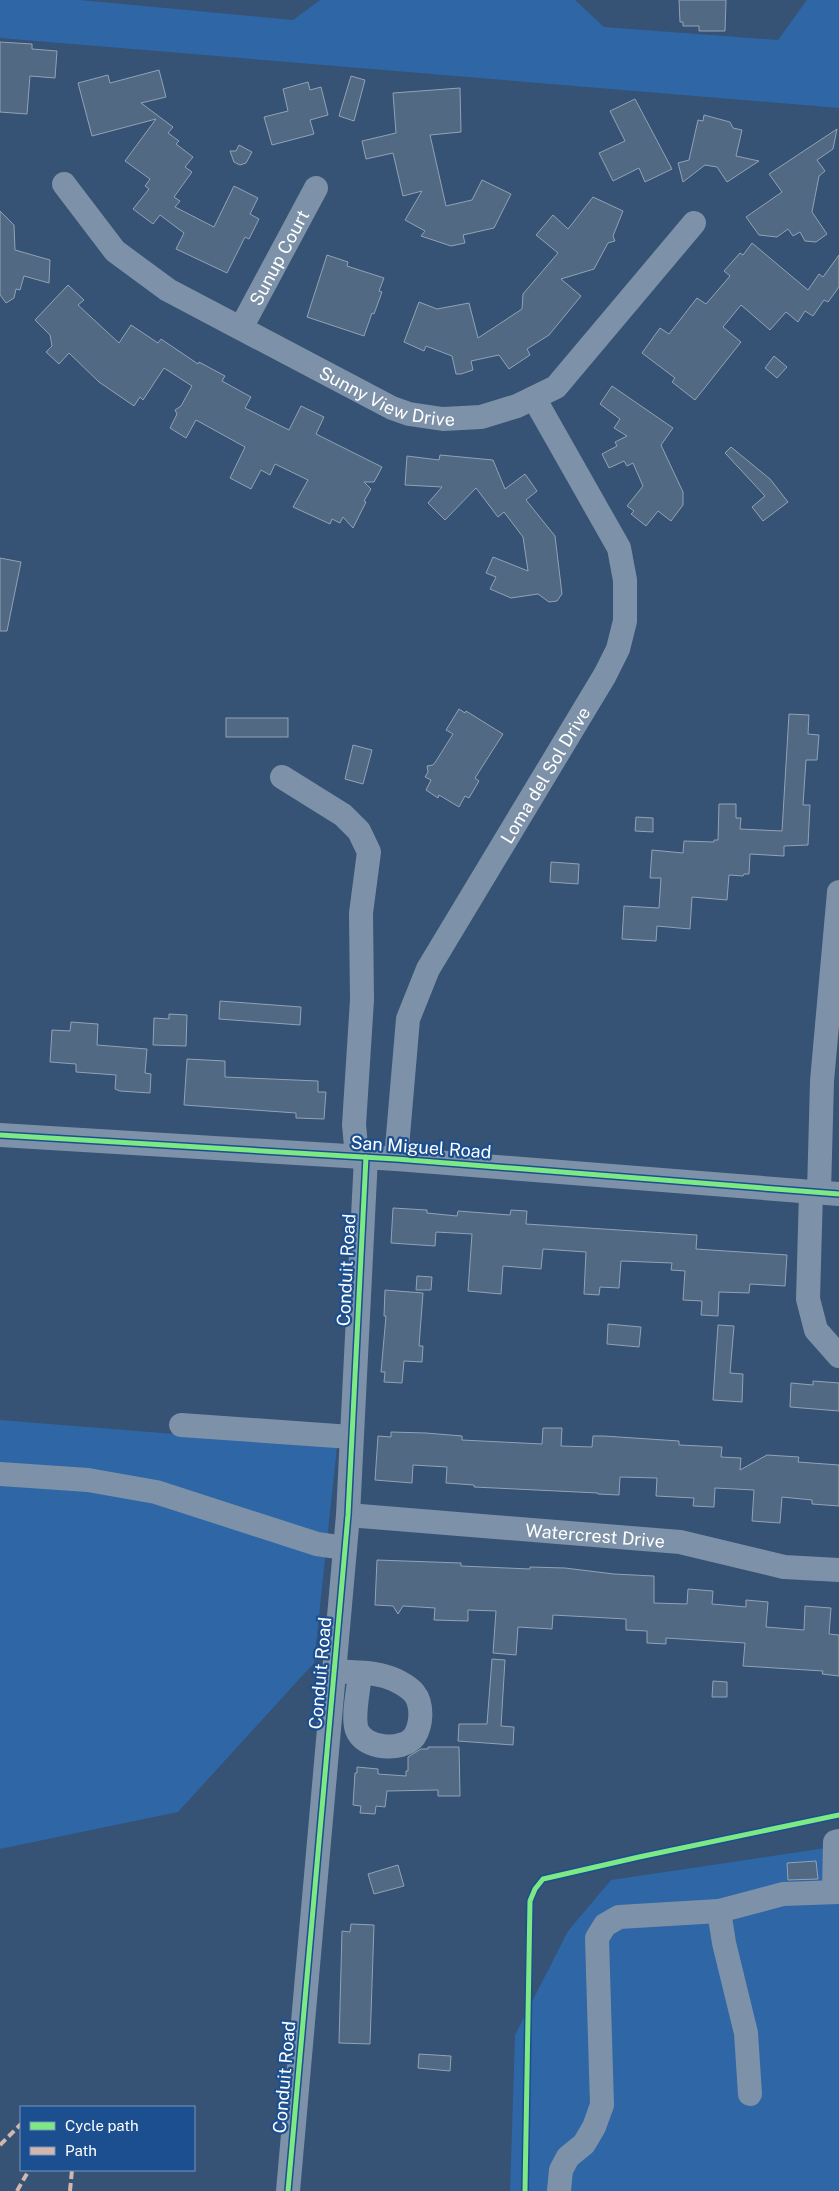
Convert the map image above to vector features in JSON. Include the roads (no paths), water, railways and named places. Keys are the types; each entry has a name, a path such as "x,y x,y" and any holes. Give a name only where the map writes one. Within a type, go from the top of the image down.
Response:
{"street":[{"name":"Sunny View Drive","path":"64,184 115,251 168,290 392,408 409,414 443,419 481,417 499,412 556,387 694,223"},
{"name":"Sunup Court","path":"241,328 316,188"},
{"name":"Loma del Sol Drive","path":"396,1159 408,1019 428,968 605,675 618,649 625,621 625,580 619,548 534,398"},
{"name":"Conduit Road","path":"282,777 343,815 359,831 368,852 361,913 362,1000 354,1125 362,1156 348,1515 288,2191"},
{"path":"839,892 822,1081 823,1193 808,1299 816,1330 839,1356"},
{"name":"San Miguel Road","path":"0,1135 362,1156 823,1193"},
{"path":"181,1425 351,1437"},
{"path":"0,1474 88,1480 156,1492 317,1544 345,1548"},
{"name":"Watercrest Drive","path":"348,1515 680,1542 784,1567 839,1570"},
{"path":"334,1671 360,1673"},
{"path":"559,2191 561,2170 568,2157 584,2144 594,2127 602,2106 597,1938 600,1931 611,1921 619,1917 719,1911 782,1894 837,1892 835,1842 839,1841"},
{"path":"719,1911 724,1943 746,2032 750,2094"}]}
